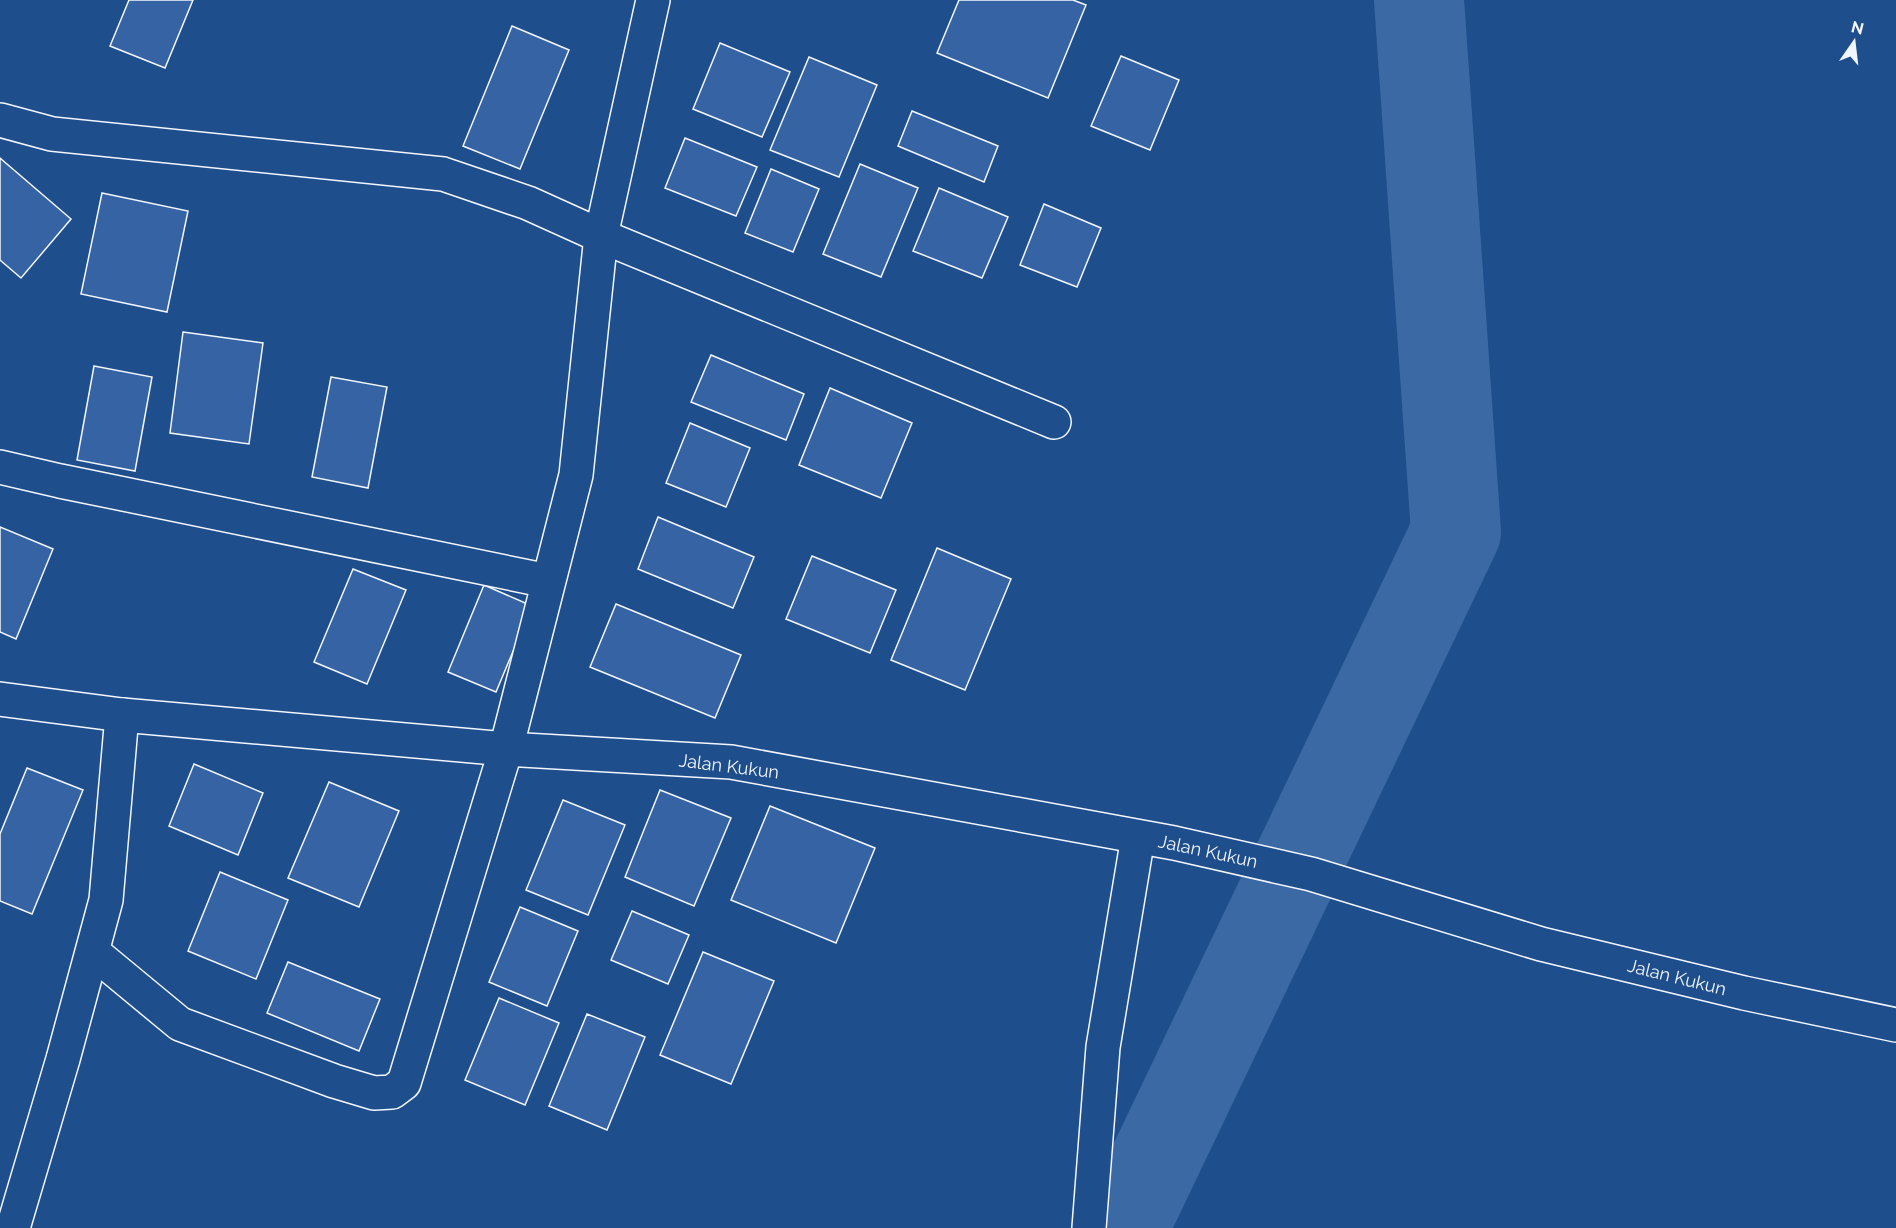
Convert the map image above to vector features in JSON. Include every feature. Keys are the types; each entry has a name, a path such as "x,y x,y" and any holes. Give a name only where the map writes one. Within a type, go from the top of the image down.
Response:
{"street":[{"path":"93,952 180,1024 334,1081 374,1093 392,1092 404,1083 506,750 576,475 601,236 645,2"},
{"path":"0,120 52,134 444,174 528,203 601,236 1054,422"},
{"path":"0,467 548,581"},
{"name":"Jalan Kukun","path":"0,699 122,716 506,750 731,762 1174,843 1311,874 1541,944 1744,993 1896,1025"},
{"path":"14,1228 106,900 122,716"},
{"path":"1089,1228 1103,1047 1138,837"}],"building":[{"path":"129,0 193,0 165,68 110,46"},
{"path":"959,0 1073,0 1086,5 1048,98 937,53"},
{"path":"512,26 569,50 520,169 463,146"},
{"path":"720,43 790,72 762,137 693,109"},
{"path":"1121,56 1179,80 1150,150 1091,126"},
{"path":"809,57 877,85 839,177 770,150"},
{"path":"912,111 998,146 984,182 898,146"},
{"path":"685,138 757,167 736,216 665,188"},
{"path":"0,158 71,219 21,278 0,260"},
{"path":"860,164 918,188 881,277 823,254"},
{"path":"771,169 819,189 793,252 745,233"},
{"path":"939,188 1008,217 982,278 913,251"},
{"path":"102,193 188,211 167,312 81,294"},
{"path":"1044,204 1101,228 1077,287 1020,265"},
{"path":"183,332 263,343 249,444 170,433"},
{"path":"711,355 804,394 786,440 691,402"},
{"path":"94,366 152,377 135,471 77,460"},
{"path":"331,377 387,387 368,488 312,477"},
{"path":"830,388 912,423 881,498 799,465"},
{"path":"690,423 750,448 726,507 666,483"},
{"path":"658,517 754,557 733,608 638,569"},
{"path":"0,527 53,549 16,639 0,632"},
{"path":"937,548 1011,579 965,690 891,660"},
{"path":"812,556 896,590 870,653 786,619"},
{"path":"353,569 406,590 367,684 314,662"},
{"path":"484,585 532,606 496,692 448,672"},
{"path":"616,604 741,655 715,718 590,667"},
{"path":"194,764 263,793 238,855 169,826"},
{"path":"27,768 83,790 32,914 0,901 0,834"},
{"path":"329,782 399,811 359,907 288,878"},
{"path":"660,790 731,818 694,906 625,877"},
{"path":"563,800 625,825 588,915 526,890"},
{"path":"770,806 875,848 836,943 731,900"},
{"path":"220,872 288,900 256,979 188,951"},
{"path":"520,907 578,931 547,1006 489,982"},
{"path":"632,911 689,935 668,984 611,960"},
{"path":"703,952 774,981 731,1084 660,1055"},
{"path":"288,962 380,999 359,1051 267,1013"},
{"path":"499,998 559,1023 525,1105 465,1080"},
{"path":"587,1014 645,1037 607,1130 549,1106"}],"waterway":[{"path":"1127,1228 1126,1222 1456,532 1419,0"}]}
